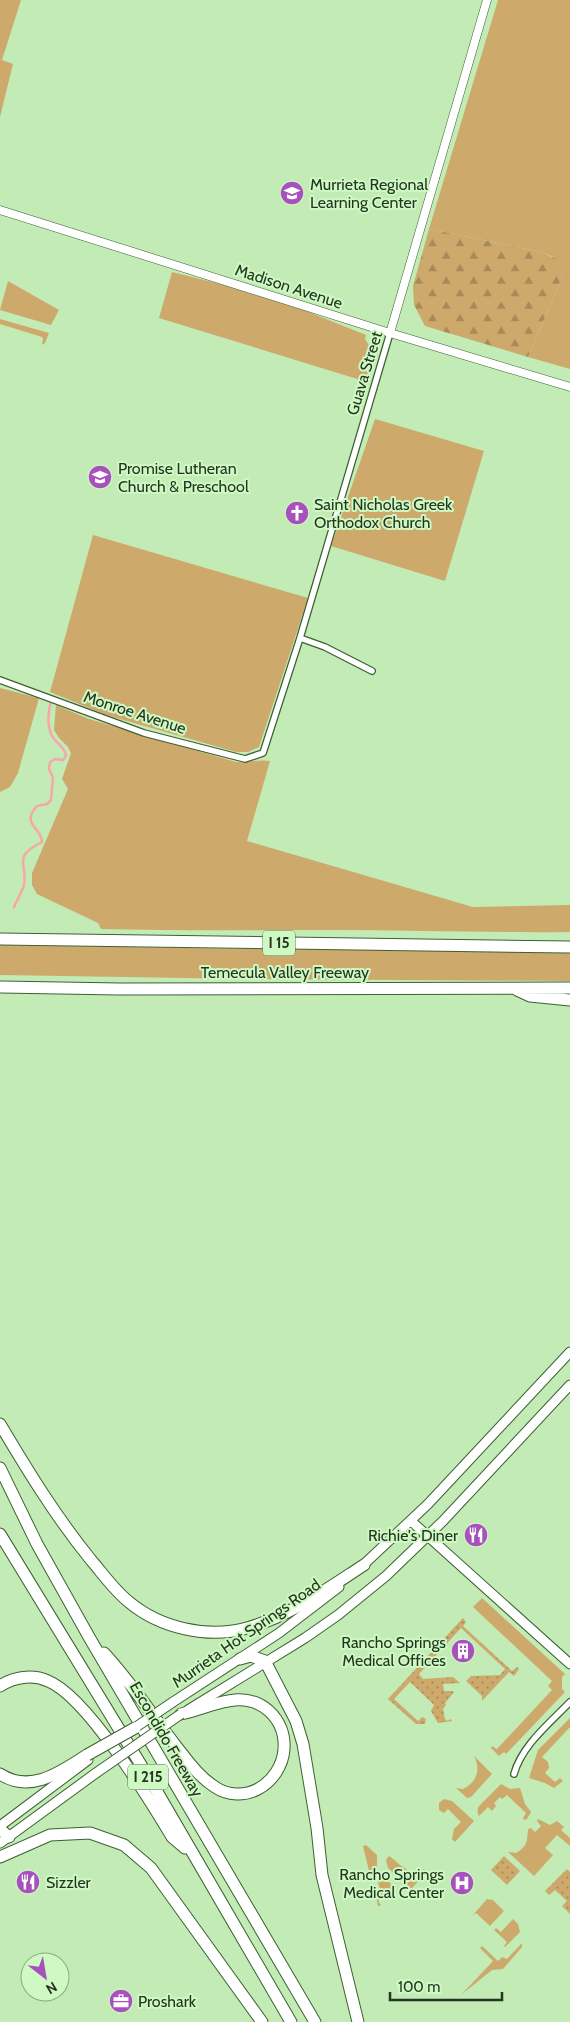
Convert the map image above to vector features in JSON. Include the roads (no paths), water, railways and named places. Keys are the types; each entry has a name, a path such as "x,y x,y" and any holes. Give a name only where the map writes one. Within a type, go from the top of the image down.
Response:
{"highway":[{"name":"Temecula Valley Freeway","path":"0,939 566,947"},
{"name":"Temecula Valley Freeway","path":"0,987 120,989 570,988"},
{"path":"510,987 530,996 570,1000"},
{"path":"0,1424 31,1476 72,1537 113,1587 129,1603 161,1621 196,1631 220,1632 246,1628 269,1620 293,1608 364,1564"},
{"name":"Escondido Freeway","path":"0,1468 37,1544 89,1637 315,2022"},
{"name":"I 215","path":"0,1534 152,1783 291,2022"},
{"path":"89,1637 118,1668 136,1695 198,1772 214,1787 232,1794 248,1793 262,1786 277,1770 283,1754 284,1739 273,1715 260,1704 243,1699 229,1700 200,1710 180,1714"},
{"path":"240,1659 251,1656 265,1661 296,1722 303,1744 318,1828 322,1875 358,2022"},
{"path":"0,1686 19,1678 37,1678 54,1684 66,1693 115,1751 172,1837 194,1856"},
{"path":"0,1774 18,1782 42,1780 88,1757 135,1728"},
{"path":"0,1857 50,1835 90,1833 124,1845 151,1868 262,2022"}],"main road":[{"name":"Murrieta Hot Springs Road","path":"135,1728 240,1659 307,1612 364,1564 411,1521 570,1352"},
{"name":"Murrieta Hot Springs Road","path":"2,1834 96,1773 180,1714 305,1638 338,1615 386,1576 428,1536 570,1385"},
{"path":"411,1521 570,1664"},
{"name":"Murrieta Hot Springs Road","path":"2,1834 88,1757"}],"street":[{"name":"Guava Street","path":"263,752 300,638 487,0"},
{"name":"Madison Avenue","path":"0,210 390,333 570,387"},
{"path":"300,638 325,647 372,671"},
{"name":"Monroe Avenue","path":"0,680 144,733 245,759 263,752"},
{"path":"514,1774 524,1752 570,1702"}],"waterway":[{"path":"14,907 24,885 24,857 32,847 42,842 39,833 31,822 32,812 37,806 47,804 51,800 53,778 49,769 50,762 55,759 63,760 66,756 50,731 51,701"}],"place":[{"name":"Murrieta Regional Learning Center","path":"292,193"},
{"name":"Promise Lutheran Church & Preschool","path":"100,477"},
{"name":"Saint Nicholas Greek Orthodox Church","path":"297,513"},
{"name":"Richie's Diner","path":"476,1535"},
{"name":"Rancho Springs Medical Offices","path":"463,1651"},
{"name":"Sizzler","path":"28,1882"},
{"name":"Rancho Springs Medical Center","path":"462,1883"},
{"name":"Proshark","path":"121,2001"}]}
